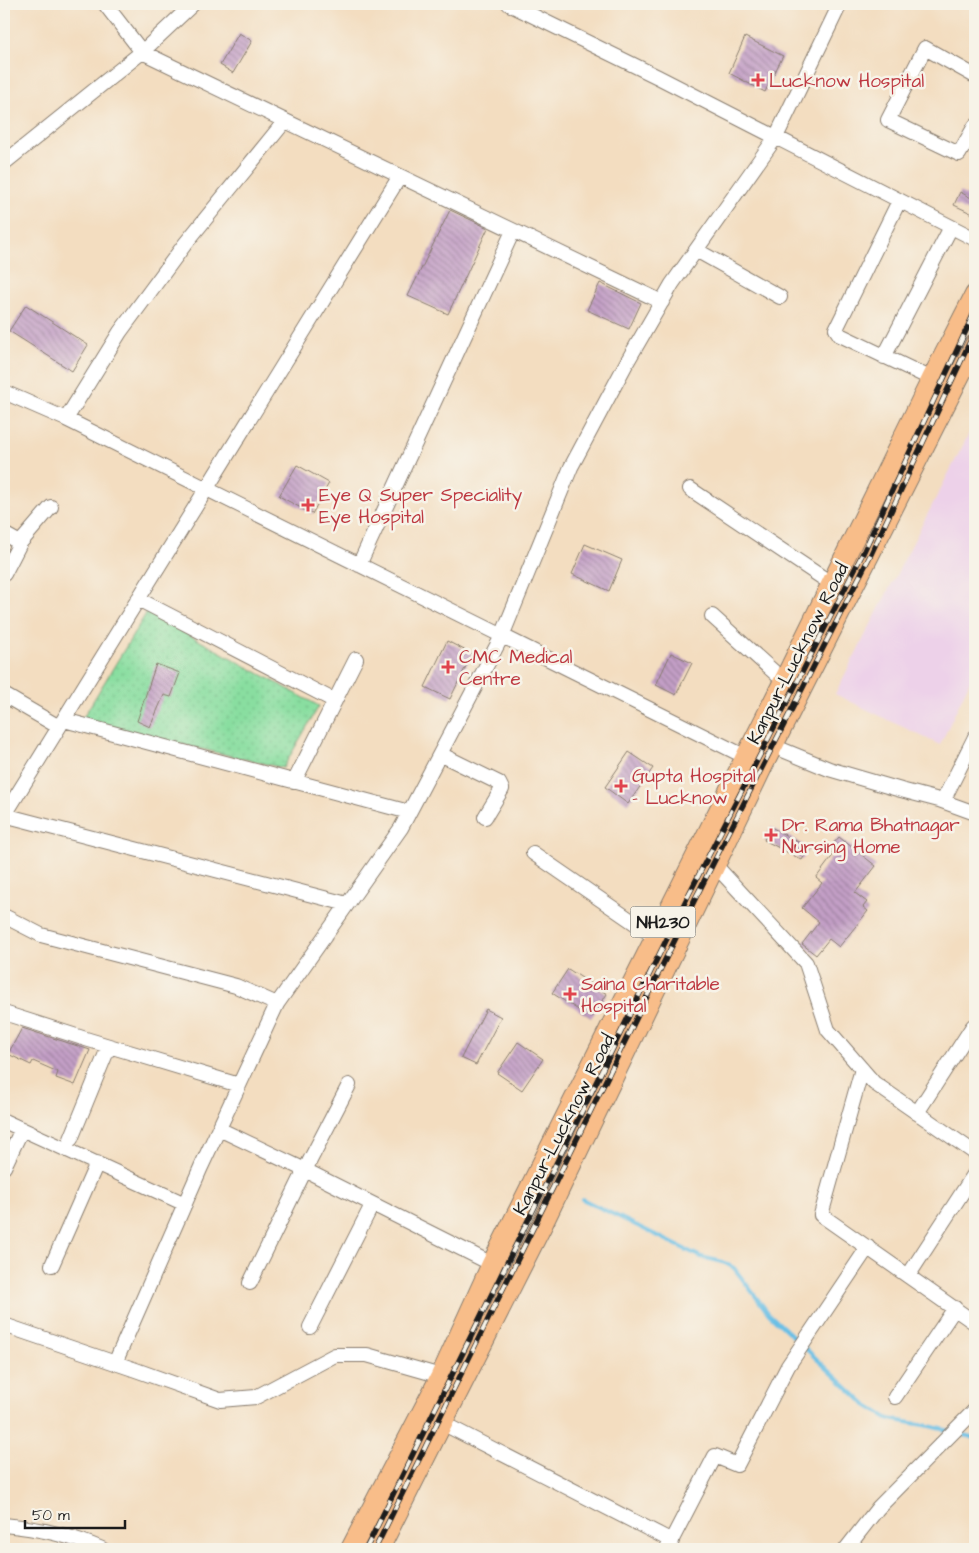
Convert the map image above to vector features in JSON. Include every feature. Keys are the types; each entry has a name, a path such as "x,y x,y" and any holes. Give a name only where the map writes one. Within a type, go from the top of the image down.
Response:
{"highway":[{"name":"Kanpur-Lucknow Road","path":"351,1549 441,1376 492,1264 975,295"},
{"name":"Kanpur-Lucknow Road","path":"379,1549 542,1225 763,766 975,345"}],"street":[{"path":"105,4 142,52 662,302"},
{"path":"4,163 142,52 193,4"},
{"path":"509,4 658,77 975,239"},
{"path":"115,1363 218,1129 277,1004 401,828 502,636 571,467 627,362 672,284 776,138 840,4"},
{"path":"975,76 925,48 888,120 958,154 975,126"},
{"path":"66,419 120,332 185,244 285,121"},
{"path":"347,904 4,816 400,176"},
{"path":"899,200 836,329 840,335 932,379"},
{"path":"884,357 951,227"},
{"path":"359,565 514,231"},
{"path":"696,250 780,297"},
{"path":"4,392 66,419 763,766"},
{"path":"690,488 832,584"},
{"path":"4,574 20,543 52,506"},
{"path":"4,534 20,543"},
{"path":"138,599 335,701"},
{"path":"712,616 784,681"},
{"path":"294,782 356,659"},
{"path":"4,695 61,723 409,812"},
{"path":"943,801 975,737"},
{"path":"773,746 829,769 943,801 975,813"},
{"path":"440,754 499,784 502,789 485,817"},
{"path":"533,853 656,937"},
{"path":"715,865 806,963 828,1030 874,1084 975,1153"},
{"path":"4,916 42,935 236,986 277,1004"},
{"path":"5,1017 239,1085"},
{"path":"916,1113 973,1026"},
{"path":"71,1139 109,1046"},
{"path":"862,1070 821,1215 975,1323"},
{"path":"250,1283 349,1085"},
{"path":"4,1121 185,1204"},
{"path":"4,1166 22,1129"},
{"path":"218,1129 305,1170 492,1264"},
{"path":"52,1265 97,1163"},
{"path":"908,1276 975,1173"},
{"path":"310,1327 372,1205"},
{"path":"442,1423 669,1545 715,1456 738,1465 788,1366 868,1247"},
{"path":"895,1397 955,1308"},
{"path":"4,1325 220,1400 256,1396 335,1355 367,1355 441,1376"},
{"path":"846,1549 878,1508 970,1418"},
{"path":"4,1525 38,1530 86,1542 102,1549"}],"shaded area":[{"path":"975,422 975,670 940,745 835,694"}],"green space":[{"path":"147,612 319,706 283,768 81,721"}],"building":[{"path":"239,33 252,41 233,73 220,65"},
{"path":"745,37 783,56 765,92 729,73"},
{"path":"960,192 975,200 975,215 954,205"},
{"path":"450,210 488,228 448,314 408,296"},
{"path":"600,283 641,303 629,329 587,310"},
{"path":"26,305 88,345 72,371 9,331"},
{"path":"297,465 329,483 312,514 279,496"},
{"path":"585,544 622,560 609,591 572,574"},
{"path":"447,641 472,654 450,699 425,687"},
{"path":"671,653 692,663 676,695 656,685"},
{"path":"156,664 180,673 171,697 164,695 150,727 137,721"},
{"path":"629,752 653,768 628,804 605,787"},
{"path":"771,827 809,848 802,860 764,840"},
{"path":"839,837 876,866 855,893 867,902 863,907 868,911 839,947 829,939 816,955 802,944 819,922 802,908 822,883 816,878 834,854 828,850"},
{"path":"568,969 607,994 591,1018 552,993"},
{"path":"486,1009 501,1017 476,1065 461,1058"},
{"path":"22,1028 90,1050 75,1085 56,1078 58,1072 33,1061 31,1065 8,1054"},
{"path":"518,1042 543,1059 522,1090 497,1073"}],"waterway":[{"path":"582,1199 701,1257 723,1262 734,1268 769,1314 800,1343"},
{"path":"805,1348 866,1405 889,1419 950,1431"},
{"path":"956,1433 975,1438"}],"railway":[{"path":"366,1549 689,894 864,551 975,311"},
{"path":"375,1549 696,897 871,554 975,331"}],"place":[{"name":"Lucknow Hospital","path":"758,80"},
{"name":"Eye Q Super Speciality Eye Hospital","path":"308,505"},
{"name":"CMC Medical Centre","path":"448,667"},
{"name":"Gupta Hospital - Lucknow","path":"621,786"},
{"name":"Dr. Rama Bhatnagar Nursing Home","path":"771,835"},
{"name":"Saina Charitable Hospital","path":"570,994"}]}
